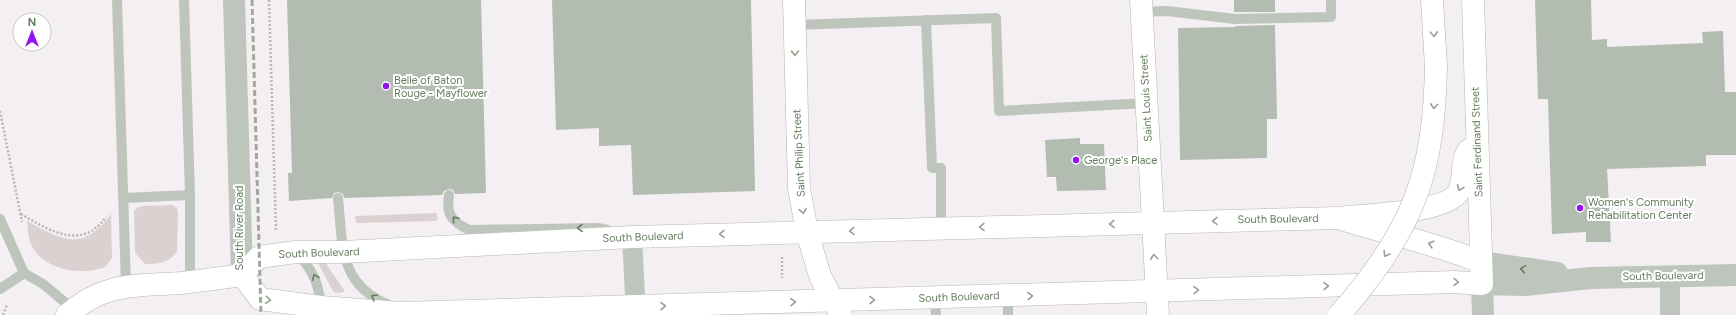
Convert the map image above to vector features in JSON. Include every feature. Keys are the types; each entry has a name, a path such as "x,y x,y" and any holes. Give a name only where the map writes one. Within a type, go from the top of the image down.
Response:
{"main road":[{"name":"Saint Philip Street","path":"794,0 799,188 807,232 820,276 837,308"},
{"path":"1339,315 1383,259 1414,201 1422,176 1432,129 1436,67 1432,0"},
{"name":"Saint Ferdinand Street","path":"1473,0 1482,284"},
{"name":"Saint Louis Street","path":"1141,6 1147,103 1151,223 1158,315"},
{"path":"1338,218 1430,207 1454,198 1459,192 1462,181 1464,156 1477,140"},
{"name":"South Boulevard","path":"1481,262 1440,246 1372,229 1338,218 632,237 343,252 286,253 259,257 242,275 260,299 321,311 410,313 1008,306 1157,292 1454,282 1482,284"},
{"name":"South River Road","path":"70,312 83,301 103,291 126,286 190,282 242,275"}],"street":[{"name":"South River Road","path":"234,0 242,275"},
{"path":"632,237 636,311"},
{"name":"South Boulevard","path":"1481,262 1590,278"},
{"name":"South Boulevard","path":"1482,284 1525,285 1590,278 1736,275"},
{"path":"1670,276 1670,315"},
{"path":"1482,284 1483,315"}],"lane":[{"path":"117,0 126,286"},
{"path":"184,0 190,195 190,282"},
{"path":"1141,6 1167,11 1235,19 1331,17 1330,0"},
{"path":"794,25 996,18 999,111 1147,103"},
{"path":"926,20 932,168 941,168 941,228"},
{"path":"124,195 190,195"},
{"path":"449,195 447,208 460,226 469,230 598,228 632,237"},
{"path":"338,198 343,252 349,271 358,284 369,294 385,303 410,313"},
{"path":"0,219 24,273 43,284 70,312"},
{"path":"286,253 311,269 318,286 321,311"},
{"path":"0,289 24,273"}],"path":[{"path":"269,0 286,253"},
{"path":"21,214 46,228 59,233 82,236 90,233 99,226 124,195"},
{"path":"782,251 782,285"}],"shaded area":[{"path":"172,205 177,208 178,213 177,251 171,258 163,262 145,264 135,253 134,210 141,206"},
{"path":"436,213 438,219 436,221 356,223 355,216"},
{"path":"111,214 112,258 105,267 96,270 75,271 54,266 37,254 32,246 28,234 27,221 62,238 82,238 91,234 101,226"},
{"path":"320,262 325,262 344,292 336,293 333,291 319,265"}],"building":[{"name":"Belle of Baton Rouge - Mayflower","path":"287,0 481,0 486,193 455,194 453,190 449,189 444,191 442,195 344,198 343,194 338,192 334,193 332,198 289,201 288,173 292,173"},
{"path":"552,0 751,0 755,191 633,195 631,145 599,146 599,128 556,130"},
{"path":"1234,0 1275,0 1275,12 1234,12"},
{"path":"1535,0 1591,0 1592,40 1607,39 1607,47 1703,43 1702,32 1723,31 1725,92 1736,92 1736,155 1706,155 1706,166 1607,169 1611,242 1586,242 1586,232 1552,234 1548,99 1538,99"},
{"path":"1275,25 1277,119 1267,119 1267,158 1180,160 1178,28"},
{"name":"George's Place","path":"1080,138 1080,144 1104,144 1106,190 1057,191 1056,177 1047,177 1045,140"}],"railway":[{"path":"252,0 261,315"}],"place":[{"name":"Belle of Baton Rouge - Mayflower","path":"386,86"},
{"name":"George's Place","path":"1076,160"},
{"name":"Women's Community Rehabilitation Center","path":"1580,208"}]}
